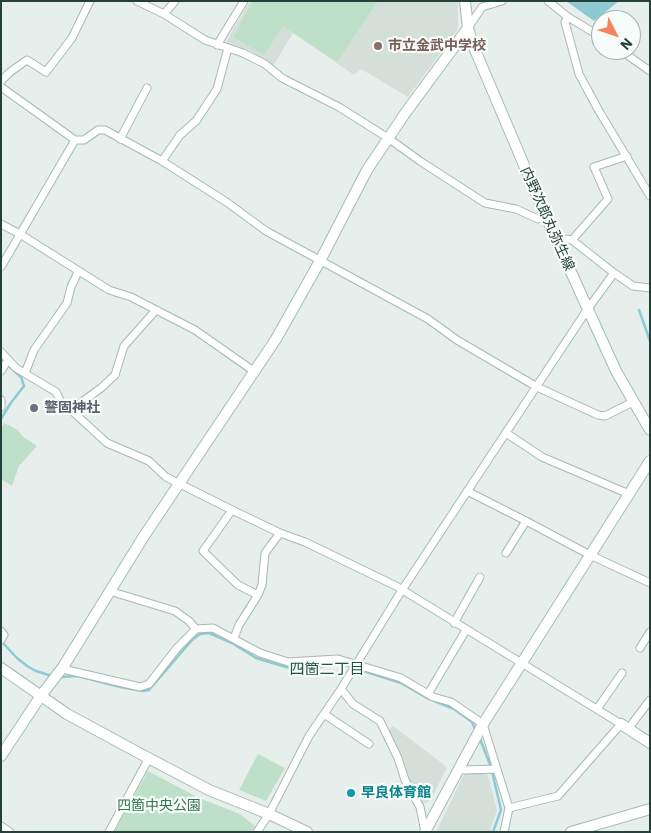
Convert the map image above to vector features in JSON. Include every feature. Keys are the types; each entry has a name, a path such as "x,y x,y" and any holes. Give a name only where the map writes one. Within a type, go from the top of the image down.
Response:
{"street":[{"path":"1,81 27,60 46,72 72,38 90,1"},
{"path":"137,1 164,14 205,40 243,53 265,64 282,78 339,107 485,203 516,209 538,220 546,217"},
{"path":"164,14 176,1"},
{"path":"217,45 244,1"},
{"name":"内野次郎丸弥生線","path":"465,1 468,28 502,115 587,310 632,402 650,430"},
{"path":"1,756 40,697 61,670 144,536 276,339 320,261 367,170 388,138 482,7 502,1"},
{"path":"548,1 568,17 591,31"},
{"path":"568,17 565,22 579,74 598,111 650,196"},
{"path":"162,161 180,136 196,121 217,88 228,48"},
{"path":"634,60 650,71"},
{"path":"1,87 75,140 84,140 98,130 105,130 162,161 228,203 266,231 428,319 457,340 537,387 598,415 605,416 632,402"},
{"path":"120,138 147,88"},
{"path":"1,267 75,140"},
{"path":"572,240 608,199 594,167 627,156"},
{"path":"1,224 109,290 131,297 195,330 255,372"},
{"path":"558,243 566,239 572,240 614,274 633,286 650,288"},
{"path":"25,373 34,350 67,303 70,287 78,272"},
{"path":"257,832 308,736 341,689 402,590 506,432 587,310 614,274"},
{"path":"71,410 115,375 124,346 156,310"},
{"path":"1,352 16,368 56,392 62,404 107,443 149,461 166,477 232,510 280,533 305,542 402,590 650,743"},
{"path":"1,370 8,360"},
{"path":"1,400 1,406"},
{"path":"506,432 542,457 629,494"},
{"path":"425,832 482,726 650,461"},
{"path":"467,491 526,520 590,555 650,583"},
{"path":"232,510 203,551 238,585 258,595"},
{"path":"506,553 526,520"},
{"path":"234,638 239,625 262,586 265,553 280,533"},
{"path":"454,623 480,577"},
{"path":"112,590 116,593 175,611 189,621 196,629"},
{"path":"61,670 140,687 149,684 177,648 196,629 213,628 260,653 288,662 338,659 401,678 433,697 451,702 482,726 509,808 504,832"},
{"path":"428,694 466,630"},
{"path":"640,648 650,632"},
{"path":"1,668 67,714 149,758 209,790 307,832"},
{"path":"597,709 622,673"},
{"path":"341,689 353,704 380,721 398,758 405,780 420,807 425,832"},
{"path":"509,808 558,796 650,700"},
{"path":"324,714 369,744"},
{"path":"109,832 149,758"},
{"path":"460,768 464,770 497,769"},
{"path":"571,832 650,809"},
{"path":"1,826 10,832"}],"shaded area":[{"name":"市立金武中学校","path":"250,1 458,1 458,29 408,97 361,69 354,75 293,33 273,66 249,50 226,42"},
{"path":"393,726 447,767 431,800 423,804 408,779 388,731"},
{"path":"487,773 497,810 490,832 436,832 464,774"}],"green space":[{"path":"253,1 378,1 337,62 283,26 264,55 233,37"},
{"path":"4,423 18,430 22,436 37,446 19,466 12,486 1,479 1,429"},
{"path":"258,754 285,768 266,801 239,790"},
{"name":"四箇中央公園","path":"148,771 199,798 240,814 255,826 251,832 114,832"}],"water":[{"path":"566,1 619,1 608,10 591,10 591,19"}],"waterway":[{"path":"639,310 650,341"},
{"path":"1,359 21,377 24,386 1,419"},
{"path":"60,677 78,676 120,687 143,691 149,690 192,640 200,634 209,633 232,643 256,658 286,667 300,670 342,664 401,683 427,698 454,709 472,722 476,731"},
{"path":"2,642 27,666 52,676"},
{"path":"480,739 491,767 501,810 493,832"}],"place":[{"name":"市立金武中学校","path":"378,46"},
{"name":"警固神社","path":"34,408"},
{"name":"早良体育館","path":"351,793"}],"district":[{"name":"四箇二丁目","path":"327,670"}]}
